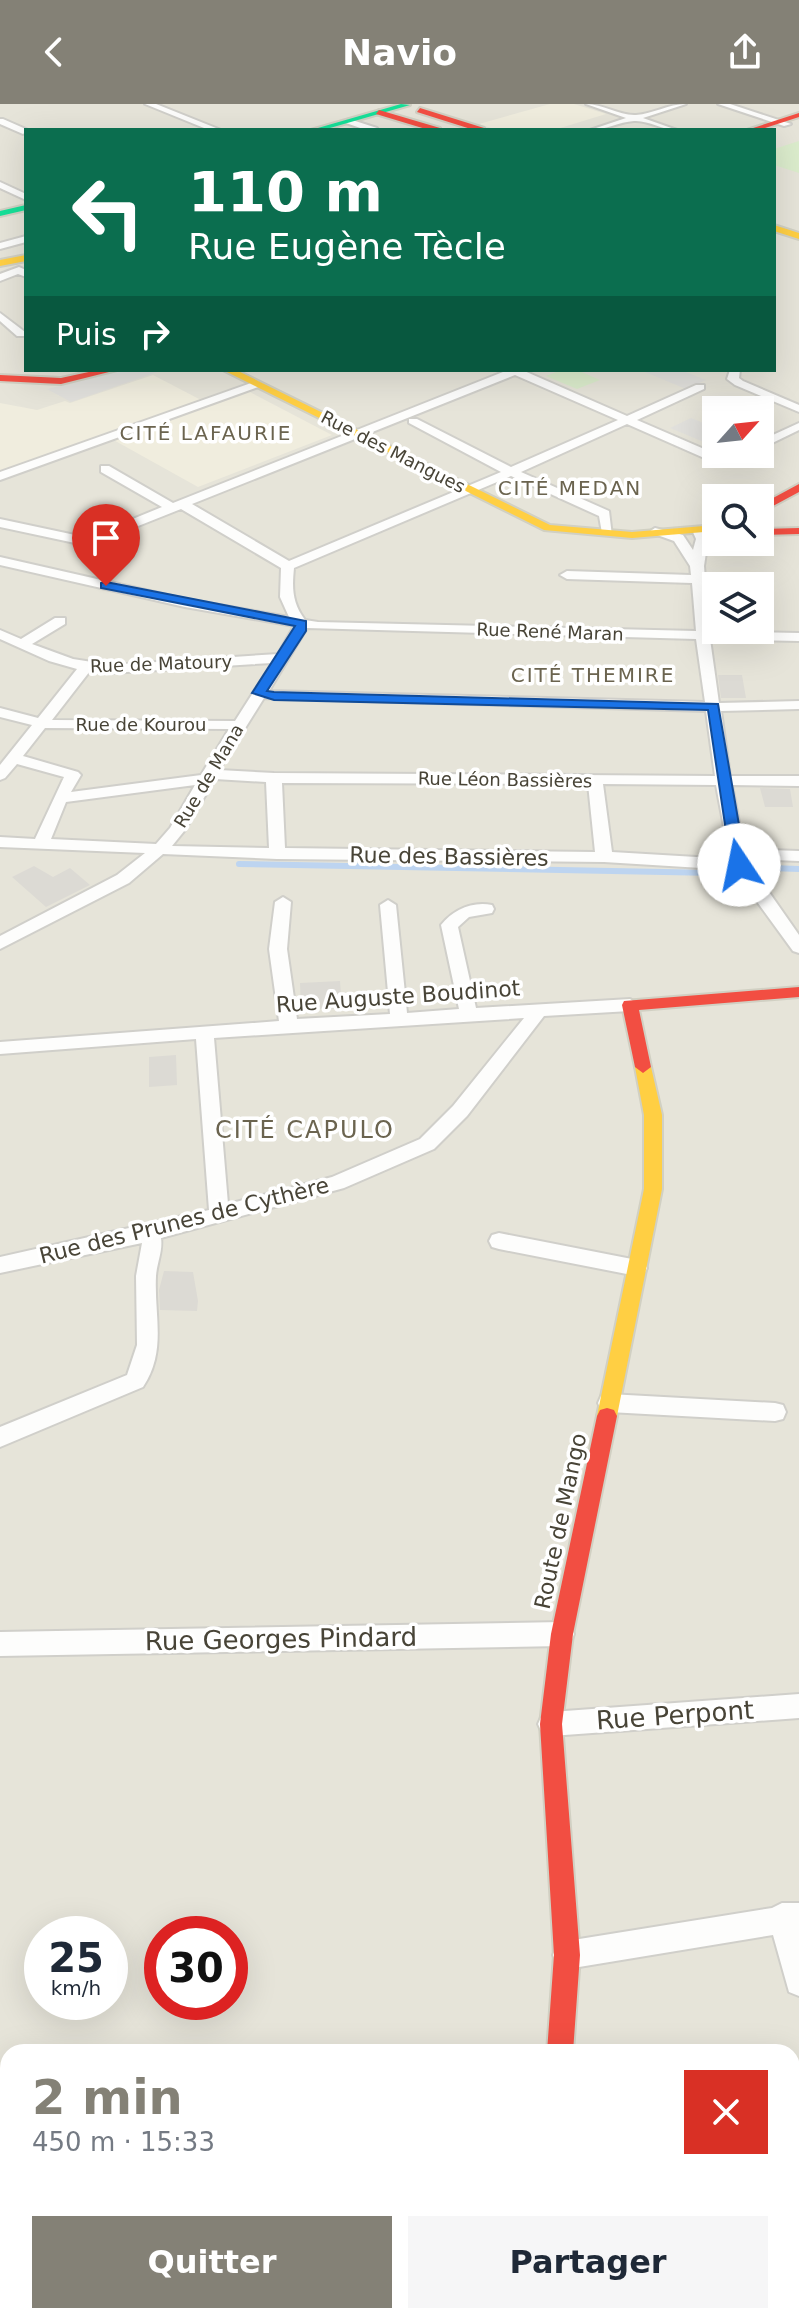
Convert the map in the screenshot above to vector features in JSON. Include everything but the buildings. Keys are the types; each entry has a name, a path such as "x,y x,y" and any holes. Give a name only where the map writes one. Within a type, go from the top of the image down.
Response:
{"street":[{"path":"149,104 212,128"},
{"path":"590,104 667,128"},
{"path":"601,128 682,104"},
{"path":"722,104 787,122"},
{"path":"394,110 433,128"},
{"path":"319,128 352,112 394,110 472,128"},
{"path":"0,121 24,131"},
{"path":"760,128 787,122"},
{"path":"0,185 24,196"},
{"path":"0,214 24,208"},
{"path":"776,229 799,236"},
{"path":"776,239 799,246"},
{"path":"0,246 24,240"},
{"path":"0,256 24,252"},
{"path":"0,263 24,267"},
{"path":"0,278 24,267"},
{"path":"2,322 24,334"},
{"path":"0,338 24,334"},
{"path":"0,378 61,381 103,372"},
{"name":"Rue des Mangues","path":"232,372 548,528 608,533 702,529"},
{"path":"0,523 75,539 99,536 509,372"},
{"path":"519,372 702,452"},
{"path":"734,375 799,409"},
{"path":"0,476 257,384"},
{"path":"288,566 511,472 700,387"},
{"path":"413,421 511,472 605,514 608,533"},
{"path":"774,438 799,426"},
{"path":"105,469 288,566"},
{"path":"774,502 799,487"},
{"path":"774,532 799,531"},
{"path":"655,532 679,538 697,573"},
{"path":"702,539 697,573 702,626"},
{"name":"Rue René Maran","path":"0,561 132,592 301,624 702,637"},
{"path":"288,566 285,588 288,608 301,624"},
{"path":"567,575 697,573"},
{"path":"22,644 60,621"},
{"name":"Rue de Mana","path":"0,943 123,879 160,849 177,830 239,725 300,631 301,624"},
{"name":"Rue de Matoury","path":"0,634 52,658 85,668 281,658"},
{"name":"Rue René Maran","path":"774,637 799,637"},
{"path":"704,644 723,780 738,860 799,947"},
{"path":"0,775 85,668"},
{"path":"259,693 397,700 714,707 799,705"},
{"name":"Rue de Kourou","path":"0,712 43,724 239,725"},
{"path":"14,758 73,775 42,842"},
{"name":"Rue Léon Bassières","path":"60,798 209,776 799,781"},
{"path":"274,778 277,854"},
{"path":"595,781 604,857"},
{"name":"Rue des Bassières","path":"0,842 277,854 738,860 799,856"},
{"path":"283,902 278,949 289,1026"},
{"path":"388,905 399,1019"},
{"path":"469,1015 449,925 464,913 486,909"},
{"name":"Rue Auguste Boudinot","path":"0,1048 799,992"},
{"name":"Route de Mango","path":"561,2044 567,1955 551,1724 562,1634 653,1189 653,1115 630,1005"},
{"name":"Rue des Prunes de Cythère","path":"0,1265 150,1233 337,1183 427,1144 460,1111 539,1011"},
{"path":"205,1034 219,1215"},
{"path":"0,1437 135,1381 144,1371 147,1344 146,1272 154,1244 150,1233"},
{"path":"499,1241 637,1268"},
{"path":"609,1403 775,1412"},
{"name":"Rue Georges Pindard","path":"0,1644 562,1634"},
{"name":"Rue Perpont","path":"551,1724 799,1706"},
{"path":"567,1955 790,1917 799,1982"}],"shaded area":[{"path":"0,104 799,104 799,2044 0,2044"},
{"path":"550,104 574,104 606,114 560,128 491,128 479,124"},
{"path":"116,372 157,372 71,402 47,389"},
{"path":"645,372 686,372 706,380 686,389"},
{"path":"153,375 201,400 0,472 0,403 37,410 65,401 70,403"},
{"path":"248,391 332,435 198,487 110,438"},
{"path":"691,418 702,422 702,441 670,428"}],"green space":[{"path":"799,141 799,173 776,166 776,148"},
{"path":"556,372 582,372 600,380 577,389 546,376"}],"waterway":[{"path":"239,864 716,873"},
{"path":"770,868 799,869"}],"traffic: fast":[{"path":"322,128 406,105"},
{"path":"0,214 24,208"}],"traffic: slow":[{"path":"776,229 799,236"},
{"path":"0,263 24,258"},
{"path":"232,372 548,528 632,535 702,529"},
{"path":"607,1416 653,1189 653,1115 643,1067"}],"traffic: jam":[{"path":"420,110 475,128"},
{"path":"379,112 431,128"},
{"path":"757,128 799,115"},
{"path":"0,378 61,381 103,372"},
{"path":"774,502 799,487"},
{"path":"774,532 799,531"},
{"path":"643,1067 630,1005 799,992"},
{"path":"561,2044 567,1955 551,1724 562,1634 607,1416"}],"district":[{"name":"CITÉ LAFAURIE","path":"206,433"},
{"name":"CITÉ MEDAN","path":"570,488"},
{"name":"CITÉ THEMIRE","path":"593,675"},
{"name":"CITÉ CAPULO","path":"305,1130"}],"route":[{"path":"106,586 301,624 300,631 259,693 274,696 714,707 723,780 739,865"}]}
